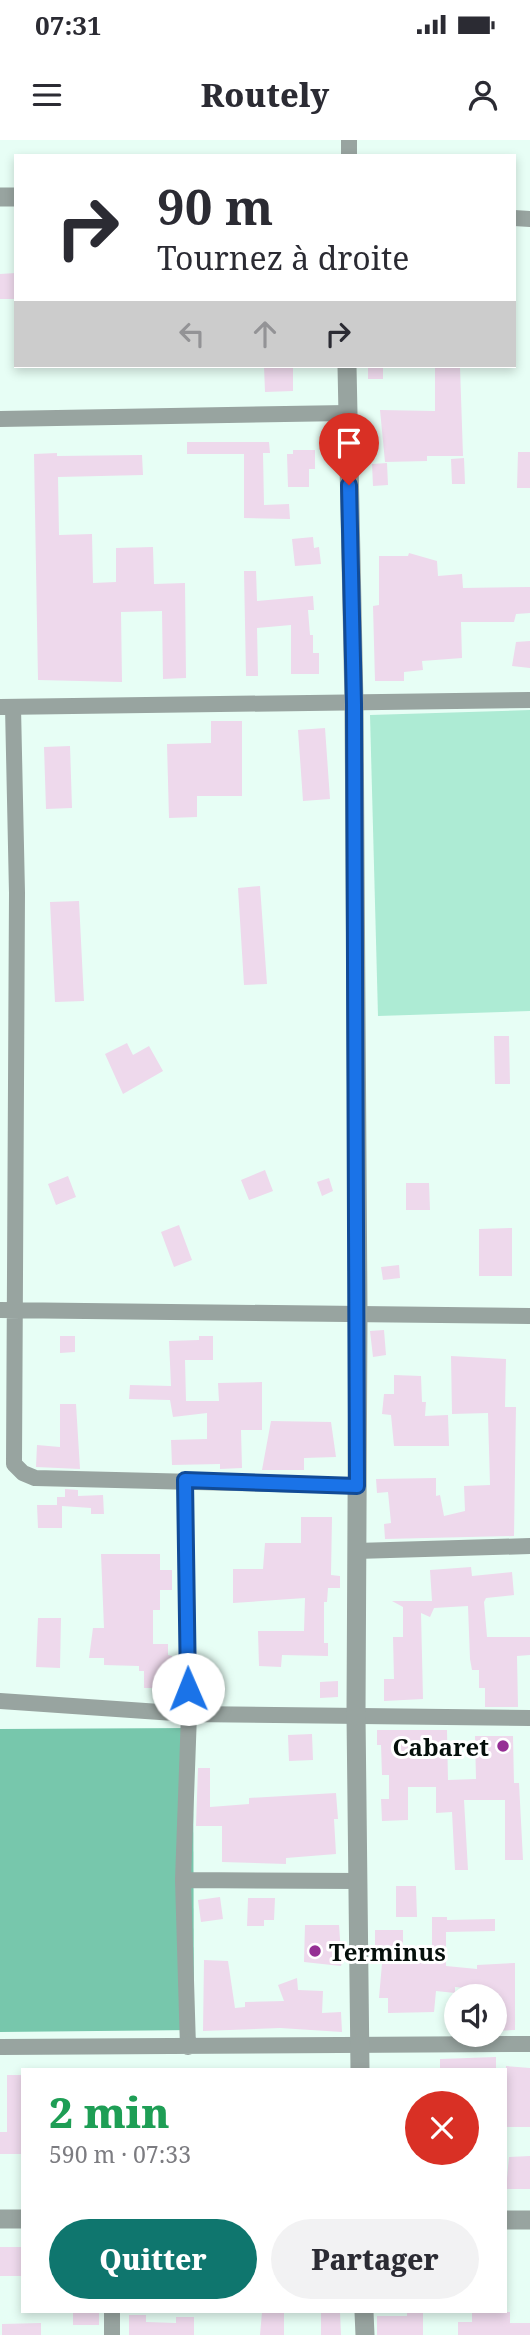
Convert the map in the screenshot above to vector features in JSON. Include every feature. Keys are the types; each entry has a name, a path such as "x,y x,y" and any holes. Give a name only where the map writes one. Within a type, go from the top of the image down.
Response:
{"street":[{"path":"348,368 354,704 358,1314 356,1714 360,2068"},
{"path":"0,419 348,412"},
{"path":"357,1486 35,1478 23,1473 14,1464 8,1311 7,707 354,704 530,699"},
{"path":"8,1311 530,1316"},
{"path":"185,1480 189,1714 183,1880 188,2047"},
{"path":"356,1551 530,1546"},
{"path":"0,1701 189,1714 530,1718"},
{"path":"183,1880 359,1881"},
{"path":"0,2047 530,2044"},
{"path":"0,2219 21,2219"},
{"path":"507,2220 530,2220"},
{"path":"112,2313 112,2335"},
{"path":"364,2313 365,2335"}],"green space":[{"path":"530,710 530,1011 378,1016 370,715"},
{"path":"193,1728 194,2030 0,2032 0,1729"}],"building":[{"path":"14,273 14,299 0,299 0,274"},
{"path":"264,368 293,368 293,391 265,392"},
{"path":"368,368 383,368 383,379 368,379"},
{"path":"435,368 460,368 463,456 427,456 427,461 385,462 380,410 435,411"},
{"path":"187,442 269,442 270,453 263,453 264,505 289,504 290,519 244,518 244,454 187,454"},
{"path":"293,450 315,450 315,469 309,469 309,487 288,487 287,454 293,454"},
{"path":"518,452 530,452 530,488 517,488"},
{"path":"57,453 57,456 142,455 143,475 58,477 59,535 92,534 93,583 116,582 116,548 153,547 154,584 185,583 186,678 163,679 162,611 121,612 122,682 38,680 34,454"},
{"path":"464,458 465,484 452,484 451,459"},
{"path":"387,463 388,485 373,486 372,464"},
{"path":"313,537 314,548 319,547 321,564 295,566 292,539"},
{"path":"409,553 437,561 438,576 462,574 463,588 530,587 530,613 516,614 514,622 461,622 462,658 422,661 423,670 404,672 404,681 375,681 373,606 379,605 379,556 408,556"},
{"path":"244,571 256,571 257,601 313,596 314,610 308,610 313,653 319,653 319,674 291,674 291,625 257,628 258,676 246,676"},
{"path":"530,641 530,668 512,666 516,642"},
{"path":"211,721 242,721 242,796 197,796 197,817 169,818 167,744 211,743"},
{"path":"325,728 330,799 303,801 298,730"},
{"path":"70,746 72,808 46,809 44,747"},
{"path":"260,886 267,984 244,985 238,888"},
{"path":"79,901 84,1001 55,1002 50,902"},
{"path":"494,1036 509,1036 510,1084 495,1084"},
{"path":"127,1043 133,1055 149,1046 163,1071 123,1094 105,1054"},
{"path":"265,1170 273,1191 249,1200 241,1180"},
{"path":"68,1176 76,1197 56,1205 48,1184"},
{"path":"329,1178 333,1191 322,1196 317,1182"},
{"path":"406,1183 429,1183 430,1210 406,1210"},
{"path":"179,1225 192,1260 174,1267 161,1232"},
{"path":"512,1228 512,1276 479,1276 479,1229"},
{"path":"399,1265 400,1278 383,1280 381,1267"},
{"path":"384,1330 386,1355 373,1357 370,1331"},
{"path":"60,1336 75,1336 75,1352 60,1353"},
{"path":"199,1336 213,1336 213,1360 185,1360 186,1401 219,1401 218,1383 262,1382 262,1430 241,1430 242,1468 220,1469 220,1464 172,1465 171,1440 207,1439 207,1413 173,1417 170,1400 129,1399 130,1385 171,1386 169,1341 199,1340"},
{"path":"451,1356 506,1359 505,1407 516,1407 514,1536 385,1539 384,1524 391,1523 388,1492 377,1493 376,1479 436,1478 436,1496 440,1495 444,1516 465,1511 464,1486 490,1485 488,1413 452,1414"},
{"path":"394,1375 421,1376 422,1402 426,1402 425,1416 448,1415 449,1446 394,1446 391,1415 382,1414 384,1394 394,1394"},
{"path":"60,1404 76,1404 80,1469 36,1467 37,1445 60,1447"},
{"path":"271,1421 331,1422 336,1457 304,1458 304,1470 262,1470"},
{"path":"65,1489 78,1490 78,1496 103,1495 104,1514 91,1514 91,1508 62,1506 62,1528 38,1528 37,1505 57,1505 57,1497 65,1497"},
{"path":"301,1517 332,1517 331,1575 340,1576 340,1588 328,1588 327,1602 324,1602 324,1643 328,1643 328,1656 282,1655 281,1667 259,1666 258,1631 304,1631 305,1598 233,1603 233,1569 263,1569 265,1543 301,1543"},
{"path":"101,1554 160,1554 160,1570 172,1570 172,1590 160,1590 160,1610 153,1610 153,1644 168,1644 168,1655 172,1656 172,1671 163,1671 162,1688 144,1688 144,1671 139,1671 139,1666 104,1665 104,1658 89,1658 93,1628 104,1628"},
{"path":"471,1567 472,1576 512,1572 514,1595 486,1598 484,1602 487,1637 530,1637 530,1655 517,1656 518,1707 485,1707 485,1688 479,1688 479,1670 472,1670 470,1659 468,1606 434,1608 430,1617 421,1613 423,1699 384,1701 384,1679 394,1679 393,1637 403,1637 403,1607 392,1601 432,1601 430,1570"},
{"path":"38,1618 61,1618 60,1668 36,1667"},
{"path":"199,1663 208,1663 207,1700 199,1700"},
{"path":"338,1681 338,1697 320,1698 320,1682"},
{"path":"377,1730 447,1730 448,1780 476,1779 475,1736 513,1736 514,1783 519,1783 523,1860 505,1860 505,1800 464,1800 468,1870 455,1870 452,1812 436,1813 436,1787 408,1787 408,1820 382,1821 381,1799 389,1799 389,1775 382,1775 381,1745 377,1745"},
{"path":"312,1734 313,1760 289,1761 288,1735"},
{"path":"198,1768 210,1768 210,1807 249,1804 249,1798 336,1793 336,1854 286,1858 286,1864 222,1862 222,1826 196,1826"},
{"path":"396,1886 416,1886 417,1917 396,1917"},
{"path":"220,1897 223,1919 201,1922 198,1900"},
{"path":"248,1898 275,1898 274,1920 264,1920 264,1926 247,1926"},
{"path":"432,1917 447,1917 447,1920 495,1919 495,1931 446,1932 446,1966 477,1969 477,1965 515,1963 515,2030 507,2030 507,1984 444,1984 444,1992 436,1991 434,2012 388,2013 388,1998 379,1998 383,1952 375,1952 375,1930 403,1930 403,1961 432,1964"},
{"path":"305,1925 339,1925 341,1953 344,1954 341,1966 304,1962"},
{"path":"204,1960 228,1961 235,2008 245,2007 245,2002 284,2001 278,1985 297,1978 298,1990 323,1991 322,2013 341,2012 342,2032 280,2028 203,2031"},
{"path":"496,2057 496,2068 440,2068 440,2059"},
{"path":"506,2068 530,2068 530,2127 507,2127"},
{"path":"7,2075 21,2075 21,2154 0,2154 0,2132 7,2132"},
{"path":"530,2156 530,2189 507,2189 509,2157"},
{"path":"0,2247 21,2247 21,2276 0,2276"},
{"path":"510,2312 510,2323 530,2323 530,2335 458,2335 458,2322 472,2322 472,2313"},
{"path":"73,2313 99,2313 99,2325 73,2325"},
{"path":"262,2313 284,2313 284,2335 260,2335"},
{"path":"321,2313 340,2313 341,2335 321,2335"},
{"path":"407,2313 423,2313 423,2335 377,2335 377,2316 407,2316"},
{"path":"129,2315 146,2315 146,2322 176,2323 176,2317 194,2317 194,2335 129,2335"},
{"path":"41,2323 41,2335 2,2335 2,2324"}],"place":[{"name":"Cabaret","path":"503,1746"},
{"name":"Terminus","path":"315,1951"}],"route":[{"path":"188,1689 185,1480 357,1486 354,704 349,485"}]}
